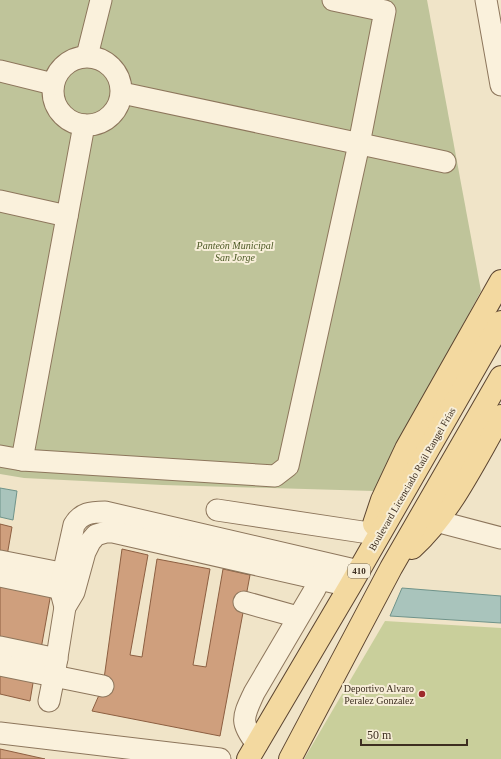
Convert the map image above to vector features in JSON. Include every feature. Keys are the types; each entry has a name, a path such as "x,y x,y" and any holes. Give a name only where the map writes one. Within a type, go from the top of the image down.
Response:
{"main road":[{"path":"358,573 369,533 406,449 501,281"},
{"name":"Boulevard Licenciado Raúl Rangel Frías","path":"252,752 358,573 501,322"},
{"name":"410","path":"290,759 391,568 497,384"},
{"path":"391,568 418,543 436,521 458,489 501,416"}],"street":[{"path":"87,56 100,0"},
{"path":"0,456 22,460 275,476 288,466 359,144 385,11 333,0"},
{"path":"486,0 501,85"},
{"path":"87,56 99,58 109,64 116,72 121,82 122,93 120,103 114,113 106,120 96,124 84,125 73,122 63,116 56,106 53,95 53,84 57,72 65,64 76,58 87,56"},
{"path":"0,71 53,84"},
{"path":"122,93 446,162"},
{"path":"22,460 84,125"},
{"path":"0,201 68,216"},
{"path":"217,510 369,533"},
{"path":"436,521 501,538"},
{"path":"49,701 56,668 68,587 90,542 96,535 106,532 113,532 208,553 324,572 358,573"},
{"path":"0,562 68,587"},
{"path":"252,752 244,721 249,705 254,693 324,572"},
{"path":"0,576 68,587"},
{"path":"244,602 298,617"},
{"path":"0,647 103,686"},
{"path":"0,665 56,668"},
{"path":"0,733 207,758"}],"green space":[{"name":"Panteón Municipal San Jorge","path":"0,0 427,0 481,291 374,491 163,485 24,478 0,474"},
{"name":"Deportivo Alvaro Peralez Gonzalez","path":"385,621 501,628 501,759 304,759"}],"water":[{"path":"0,488 17,491 13,520 0,517"},
{"path":"402,588 501,596 501,623 390,616"}],"building":[{"path":"0,524 12,527 7,556 0,555"},
{"path":"122,549 148,555 130,655 142,657 157,559 210,569 193,665 206,667 223,569 250,575 220,736 92,711 103,686"},
{"path":"0,582 51,593 41,649 0,639"},
{"path":"0,669 34,677 30,701 0,694"},
{"path":"0,749 45,759 0,759"}],"place":[{"name":"Deportivo Alvaro Peralez Gonzalez","path":"422,694"}]}
